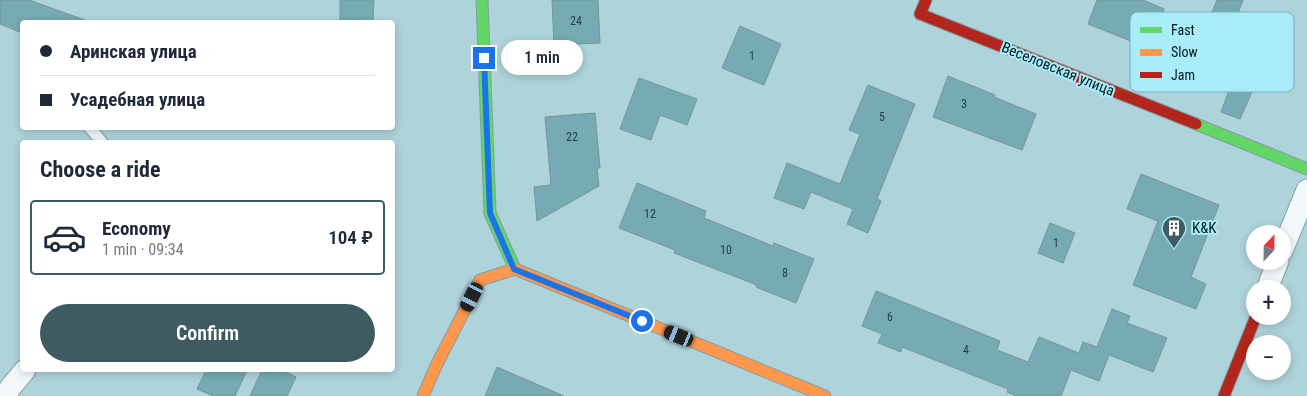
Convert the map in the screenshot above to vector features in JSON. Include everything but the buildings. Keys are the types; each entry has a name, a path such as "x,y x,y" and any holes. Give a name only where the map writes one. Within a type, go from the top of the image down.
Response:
{"street":[{"path":"482,0 490,213 514,269"},
{"name":"Веселовская улица","path":"926,0 920,14 1307,169"},
{"path":"1291,229 1307,190"},
{"path":"423,396 436,366 480,280 514,269 825,396"},
{"path":"1224,396 1252,325"},
{"path":"6,396 23,372"}],"lane":[{"path":"92,130 100,140"}],"traffic: fast":[{"path":"482,0 490,213 515,269"},
{"path":"1196,124 1307,169"}],"traffic: slow":[{"path":"515,269 825,396"},
{"path":"423,396 436,366 480,280 515,269"}],"traffic: jam":[{"path":"926,0 920,14 1196,124"},
{"path":"1224,396 1252,325"}],"place":[{"name":"K&K","path":"1174,249"}],"route":[{"path":"484,58 490,213 514,269 642,321"}]}
